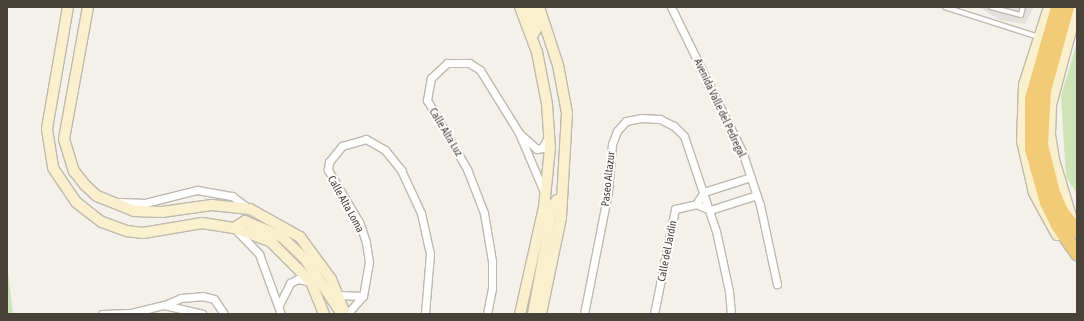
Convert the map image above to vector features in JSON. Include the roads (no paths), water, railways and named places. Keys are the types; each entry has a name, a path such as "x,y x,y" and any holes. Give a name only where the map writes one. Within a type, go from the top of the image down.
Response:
{"highway":[{"path":"1057,7 1031,98 1031,149 1046,202 1076,253"},
{"path":"1067,7 1044,90 1041,144 1053,192 1062,211 1076,231"}],"street":[{"path":"68,7 48,129 51,161 62,185 91,215 127,231 143,233 193,223 234,228 270,241 311,282 324,314"},
{"path":"88,7 64,139 74,171 97,196 124,209 148,212 212,205 250,209"},
{"path":"520,7 532,36 547,104 550,133 546,195 520,314"},
{"path":"529,7 537,28 532,36"},
{"path":"539,7 558,65 567,113 562,202 541,314"},
{"name":"Avenida Valle del Pedregal","path":"671,7 729,122 751,177 757,195 777,284"},
{"path":"1049,7 1023,98 1022,141 1026,168 1045,217 1060,241 1076,253"},
{"path":"1076,231 1055,166 1050,134 1051,105 1077,8"},
{"name":"Calle Alta Luz","path":"487,314 492,288 492,261 484,213 467,168 427,100 431,78 447,63 469,63 480,70 519,133 546,195"},
{"name":"Paseo Altazur","path":"584,314 608,192 612,144 617,131 626,121 641,118 660,119 674,126 684,136 710,210 728,284 731,314"},
{"name":"Calle Alta Luz","path":"519,133 537,149 546,144 550,133"},
{"name":"Calle Alta Loma","path":"363,296 369,262 366,242 359,222 328,170 329,162 342,146 366,139 385,150 401,170 421,213 430,254 425,314"},
{"path":"751,177 704,192 696,204 710,210 757,195"},
{"path":"110,202 145,203 197,190 232,196 250,209 300,237 331,280 345,314"},
{"path":"533,314 553,205 557,200 562,202"},
{"name":"Calle del Jardín","path":"654,314 675,209 696,204"},
{"path":"234,228 245,221 282,237 305,259 345,314"},
{"path":"234,228 259,254 279,305 281,314"},
{"path":"279,305 290,283 298,279 311,282"},
{"path":"337,295 363,296"},
{"path":"102,314 128,313 164,305 181,298 202,296 214,299 224,314"},
{"path":"345,314 363,296"},
{"path":"164,305 202,314"}],"lane":[{"path":"945,7 1040,37"},
{"path":"992,7 1021,15 1023,7"}]}
